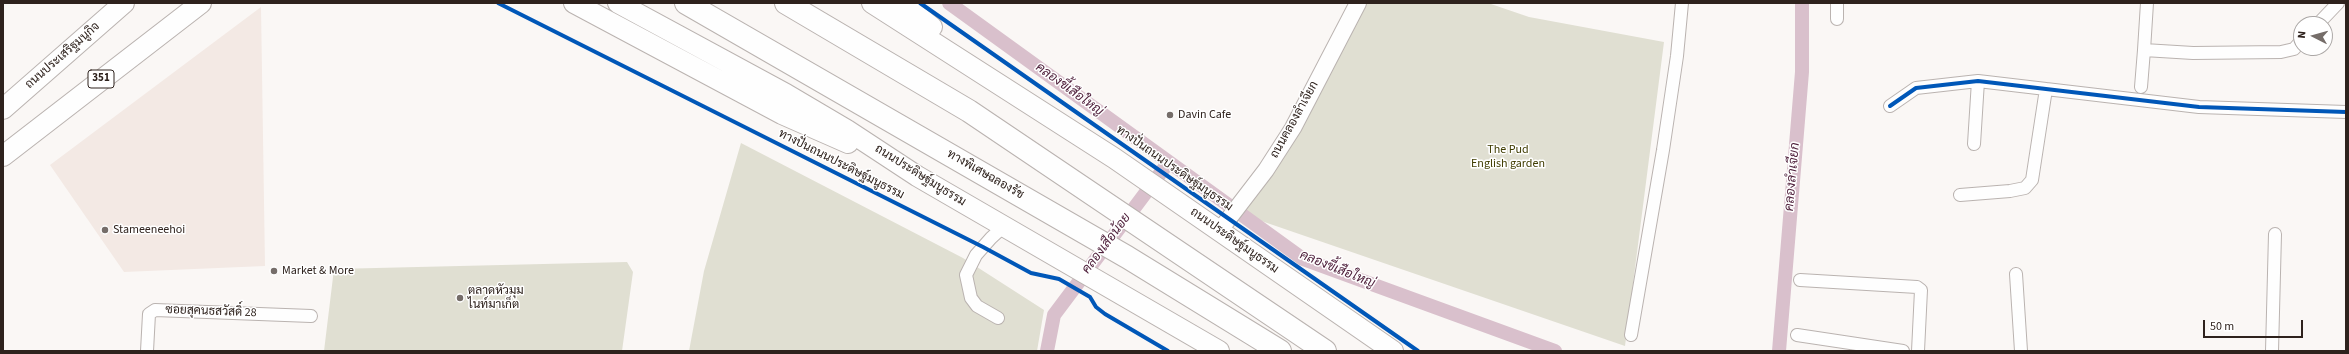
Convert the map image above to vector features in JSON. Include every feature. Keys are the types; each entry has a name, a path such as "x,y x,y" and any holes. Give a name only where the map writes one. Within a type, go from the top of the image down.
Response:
{"highway":[{"name":"ทางพิเศษฉลองรัช","path":"686,3 1120,253 1280,351"},
{"path":"786,3 969,111 1325,351"}],"main road":[{"name":"ถนนประเสริฐมนูกิจ","path":"3,109 124,3"},
{"name":"351","path":"3,156 201,3"},
{"path":"574,3 782,114 916,176"},
{"name":"ถนนประดิษฐ์มนูธรรม","path":"618,3 793,98 847,130 916,176 1069,264 1211,349"},
{"name":"ถนนประดิษฐ์มนูธรรม","path":"872,3 1009,90 1161,190 1230,218 1393,351"},
{"path":"902,3 1009,90"}],"street":[{"name":"ถนนคลองลำเจียก","path":"1230,218 1293,128 1358,3"},
{"path":"1631,335 1677,56 1682,3"},
{"path":"1837,3 1837,19"},
{"path":"2142,87 2147,3"},
{"path":"2326,16 2338,3"},
{"path":"2144,50 2193,53 2281,52 2293,48"},
{"path":"1974,144 1978,81"},
{"path":"1890,106 1916,88 1978,81 2046,89 2089,92 2199,107 2346,112"},
{"path":"1960,195 2010,191 2025,188 2032,180 2046,89"},
{"path":"998,318 978,306 971,298 966,275 976,255 1004,226"},
{"path":"2272,351 2275,234"},
{"path":"2016,274 2020,351"},
{"path":"1800,280 1917,288 1921,290 1918,351"},
{"name":"ซอยสุคนธสวัสดิ์ 28","path":"147,351 149,314 154,310 312,316"},
{"path":"1797,335 1848,347 1903,351"}],"shaded area":[{"path":"261,7 265,266 124,272 50,165"}],"green space":[{"name":"The Pud English garden","path":"1358,3 1488,3 1529,17 1664,42 1625,346 1241,214"},
{"path":"741,143 963,258 1044,310 1037,351 689,351 704,271"},
{"path":"627,262 633,272 622,351 324,351 334,269"}],"waterway":[{"name":"คลองขี้เสือใหญ่","path":"949,3 1303,259 1555,351"},
{"name":"คลองลำเจียก","path":"1779,351 1802,72 1802,3"},
{"name":"คลองเสือน้อย","path":"1047,351 1054,315 1168,163"}],"cycle path":[{"name":"ทางปั่นถนนประดิษฐ์มนูธรรม","path":"498,3 983,247 1031,273 1059,279 1090,297 1096,307 1105,314 1168,351"},
{"name":"ทางปั่นถนนประดิษฐ์มนูธรรม","path":"920,3 1418,351"},
{"path":"1890,106 1916,88 1978,81 2199,107 2346,112"}],"place":[{"name":"Davin Cafe","path":"1170,115"},
{"name":"Stameeneehoi","path":"105,230"},
{"name":"Market & More","path":"274,271"},
{"name":"ตลาดหัวมุม ไนท์มาเก็ต","path":"460,298"}]}
